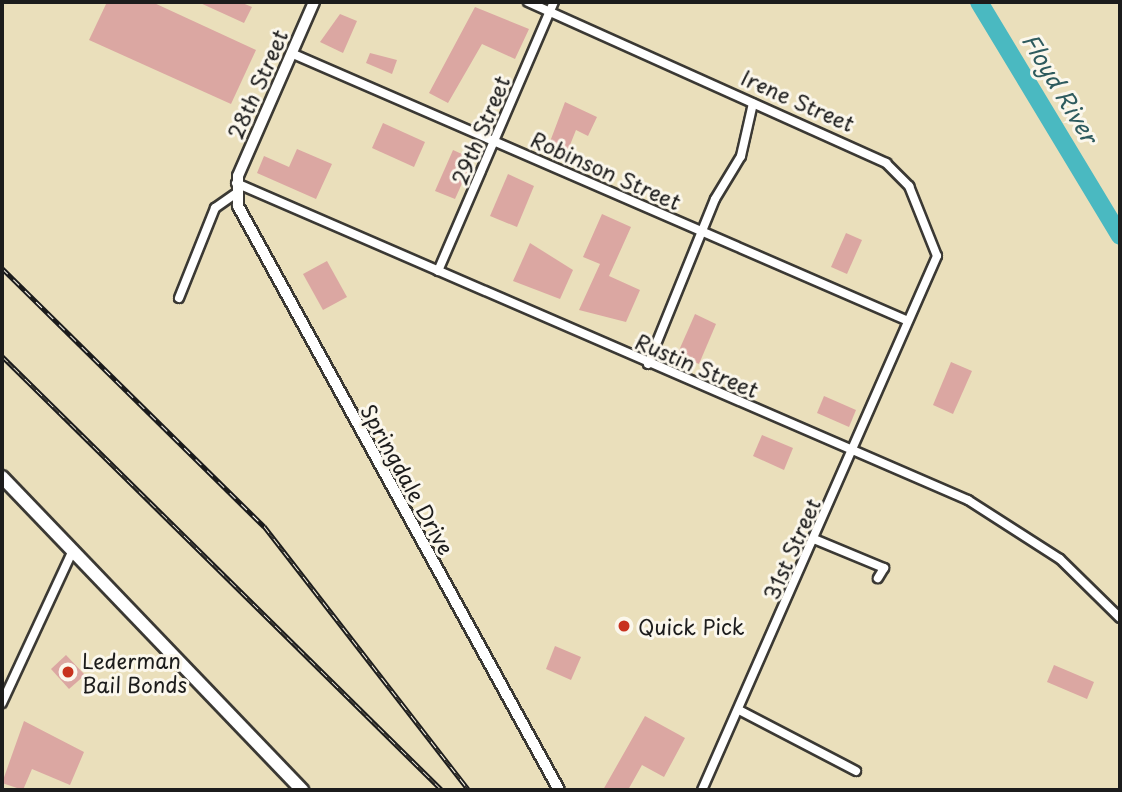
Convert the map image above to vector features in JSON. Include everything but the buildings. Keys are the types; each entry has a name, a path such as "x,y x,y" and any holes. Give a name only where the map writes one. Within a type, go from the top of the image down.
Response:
{"main road":[{"path":"2,477 302,790"}],"street":[{"name":"28th Street","path":"235,189 314,2"},
{"name":"Irene Street","path":"528,2 868,152 909,186 937,256 906,320"},
{"name":"29th Street","path":"438,271 554,2"},
{"name":"Robinson Street","path":"291,53 906,320"},
{"path":"649,364 703,233 741,156 753,103"},
{"path":"179,298 215,208 235,189"},
{"name":"Rustin Street","path":"235,189 438,271 1016,526 1100,594 1120,618"},
{"name":"Springdale Drive","path":"235,189 245,227 559,790"},
{"name":"31st Street","path":"702,790 853,452 906,320"},
{"path":"814,540 884,568 878,578"},
{"path":"2,703 73,550"},
{"path":"739,710 856,771"}],"waterway":[{"name":"Floyd River","path":"979,2 1120,236"}],"railway":[{"path":"2,268 264,526 469,790"},
{"path":"2,356 442,790"}],"place":[{"name":"Quick Pick","path":"624,626"},
{"name":"Lederman Bail Bonds","path":"68,672"}]}
